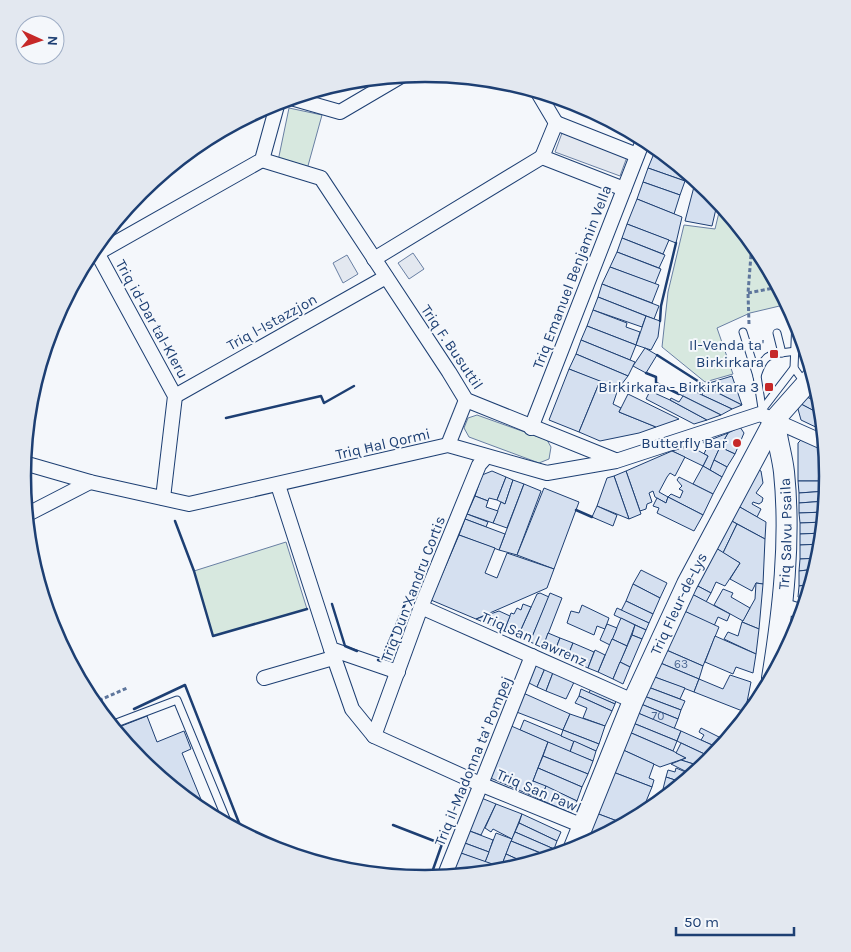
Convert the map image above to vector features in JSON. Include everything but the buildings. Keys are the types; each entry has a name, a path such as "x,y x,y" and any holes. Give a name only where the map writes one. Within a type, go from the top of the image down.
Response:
{"main road":[{"name":"Triq Fleur-de-Lys","path":"577,839 633,701 766,414 808,382"},
{"name":"Triq Salvu Psaila","path":"766,414 777,442 784,471 784,606 776,657"}],"street":[{"path":"303,102 340,112 389,84"},
{"path":"542,100 556,123 637,155"},
{"path":"106,246 262,160 275,112"},
{"path":"374,259 542,157 556,123"},
{"name":"Triq Emanuel Benjamin Vella","path":"531,428 641,146"},
{"path":"542,157 624,189"},
{"name":"Triq F. Busuttil","path":"262,160 321,178 466,400 616,461"},
{"name":"Triq id-Dar tal-Kleru","path":"97,259 175,396 163,498"},
{"name":"Triq l-Istazzjon","path":"175,396 386,277"},
{"path":"448,446 466,400"},
{"path":"766,414 818,439"},
{"name":"Triq Ħal Qormi","path":"31,465 90,482 189,504 448,446 547,473 616,461 766,414"},
{"name":"Triq Dun Xandru Cortis","path":"374,736 422,607 479,465 486,457"},
{"path":"33,511 90,482"},
{"path":"278,485 332,654 352,709 374,736"},
{"path":"784,606 796,610"},
{"name":"Triq San Lawrenz","path":"422,607 633,701"},
{"path":"264,678 332,654 398,672"},
{"name":"Triq il-Madonna ta' Pompej","path":"447,869 532,656"},
{"name":"Triq San Pawl","path":"374,736 480,784 583,826"}],"lane":[{"path":"743,332 757,376 766,414"},
{"path":"778,333 782,353"},
{"path":"766,414 794,368 795,339"},
{"path":"757,376 762,360 767,356 795,351"},
{"path":"794,368 807,378"},
{"path":"118,722 177,700 224,815"}],"path":[{"path":"743,332 749,326 748,293 751,254"},
{"path":"748,293 772,288"},
{"path":"101,699 127,688"}],"shaded area":[{"path":"289,108 322,115 306,173 278,161"},
{"path":"562,133 627,157 620,176 555,152"},
{"path":"719,213 753,257 781,306 750,313 717,328 733,374 705,382 662,347 668,292 684,225 715,229"},
{"path":"413,253 424,269 409,279 398,263"},
{"path":"347,255 358,274 343,283 333,263"},
{"path":"477,415 547,440 551,447 549,459 539,463 469,437 464,428 468,418"},
{"path":"286,542 307,609 213,636 194,571"}],"wall":[{"path":"660,321 661,306 676,243"},
{"path":"657,355 704,385 706,384"},
{"path":"646,373 656,377 656,383 679,394"},
{"path":"226,418 321,396 324,403 354,386"},
{"path":"576,510 592,517"},
{"path":"175,521 194,571 213,636 307,609"},
{"path":"332,604 345,646 357,651"},
{"path":"378,660 381,661 405,604"},
{"path":"134,709 185,685 239,823"},
{"path":"393,825 442,844 433,870"}],"place":[{"name":"Il-Venda ta' Birkirkara","path":"774,354"},
{"name":"Birkirkara - Birkirkara 3","path":"769,387"},
{"name":"Butterfly Bar","path":"737,443"}]}
